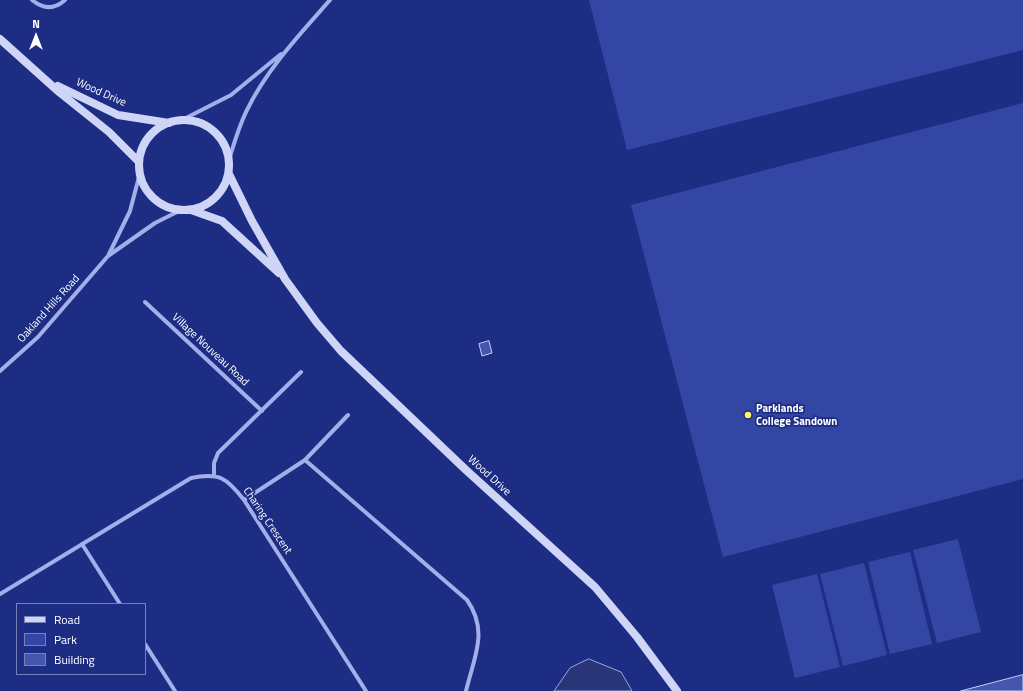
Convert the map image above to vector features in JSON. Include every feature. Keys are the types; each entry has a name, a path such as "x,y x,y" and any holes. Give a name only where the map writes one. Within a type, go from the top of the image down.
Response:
{"street":[{"path":"32,0 46,8 59,6 65,0"},
{"path":"286,50 231,95 182,120 169,123 158,128 148,138 142,148 139,162 140,173 145,188 151,196 165,206 181,210 190,210 202,206 215,198 223,188 229,174 229,160 237,132 246,110 286,50 330,0"},
{"name":"Wood Drive","path":"0,39 109,132 139,162"},
{"name":"Wood Drive","path":"50,82 118,115 169,123"},
{"path":"182,120 201,123 214,131 224,144 229,160"},
{"name":"Oakland Hills Road","path":"108,256 130,211 140,173"},
{"name":"Wood Drive","path":"229,174 252,221 285,279 317,323 367,378 595,587 637,637 676,691"},
{"name":"Oakland Hills Road","path":"0,371 38,337 108,256 155,223 181,210"},
{"name":"Wood Drive","path":"190,210 222,221 285,279"},
{"name":"Village Nouveau Road","path":"145,302 262,411"},
{"path":"0,594 190,478 214,475 214,463 218,453 301,372"},
{"path":"244,500 305,460 348,415"},
{"path":"305,460 467,600 475,611 480,629 466,691"},
{"name":"Charing Crescent","path":"214,475 233,486 244,500 366,691"},
{"path":"82,544 119,603"},
{"path":"146,646 175,691"}],"green space":[{"path":"589,0 1023,0 1023,50 627,150"},
{"path":"1023,103 1023,479 723,557 631,205"},
{"path":"958,539 981,632 937,643 913,550"},
{"path":"910,552 932,644 890,654 868,562"},
{"path":"864,563 887,655 843,666 820,574"},
{"path":"817,574 840,667 795,678 772,585"}],"shaded area":[{"path":"589,659 621,672 632,691 554,691 570,668"}],"building":[{"path":"489,341 492,353 482,356 479,344"},
{"path":"1023,675 1023,691 961,691"}],"place":[{"name":"Parklands College Sandown","path":"748,415"}]}
